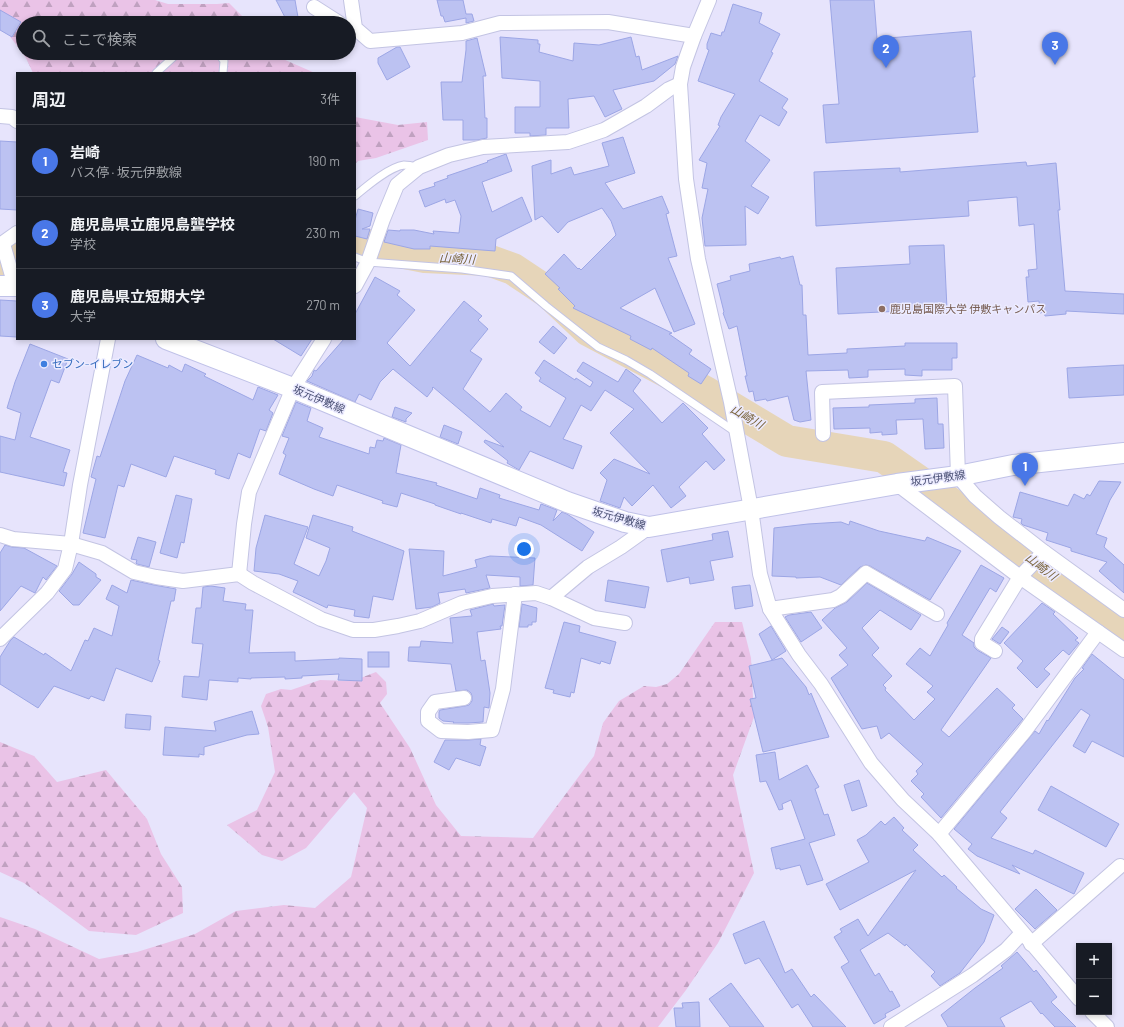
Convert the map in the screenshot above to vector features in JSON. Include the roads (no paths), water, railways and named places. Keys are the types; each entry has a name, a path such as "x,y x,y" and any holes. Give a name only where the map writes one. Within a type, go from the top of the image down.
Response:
{"main road":[{"name":"坂元伊敷線","path":"169,340 293,388 567,502 625,522 648,527 899,484 953,477 1013,465 1124,453"}],"street":[{"path":"352,0 352,16"},
{"path":"709,0 683,67 680,84 686,179 698,258 731,402 751,509 760,574 770,609 799,655 821,684 870,763 903,800 939,834 1076,996"},
{"path":"314,7 328,16"},
{"path":"356,31 370,41 462,33 500,23 608,22 694,36"},
{"path":"356,284 368,262 397,185 419,167 448,155 483,147 568,142 604,130 646,106 669,89 680,84"},
{"path":"0,116 12,118 16,120"},
{"path":"11,286 1,244 16,234"},
{"path":"0,639 47,593 65,569 71,544 80,485 108,340"},
{"path":"239,574 249,492 293,388 323,340"},
{"path":"823,434 822,392 955,386 953,477 999,517 1044,552 1124,610"},
{"path":"899,484 1020,577 1124,650"},
{"path":"551,598 588,567 621,547 648,527"},
{"path":"0,535 13,539 71,544 102,553 134,572 156,577 183,580 239,574 321,619 353,630 374,630 420,621 462,603 492,596 536,593 551,598 594,618 625,623"},
{"path":"995,651 982,643 982,639 1020,577 1044,552"},
{"path":"770,609 833,600 841,596 866,573 937,614"},
{"path":"464,698 435,702 428,712 428,721 441,731 468,732 492,730 503,688 515,594"},
{"path":"939,834 1024,732 1098,632"},
{"path":"1031,944 1120,866"},
{"path":"896,1026 973,975 1006,950 1022,933"},
{"path":"1095,1015 1107,1027"}],"lane":[{"path":"157,72 170,60"},
{"path":"223,60 223,72"},
{"path":"356,195 370,183 393,169 405,165 419,167"},
{"path":"356,257 368,262 462,269 511,276 598,347 626,360 650,374 737,434"}],"waterway":[{"name":"山崎川","path":"356,243 425,257 488,260 513,269 549,293 588,330 707,393 787,441 884,457 1016,549 1124,629"},
{"name":"山崎川","path":"0,260 16,254"}],"place":[{"name":"鹿児島県立短期大学","path":"1055,65"},
{"name":"鹿児島県立鹿児島聾学校","path":"886,68"},
{"name":"鹿児島国際大学 伊敷キャンパス","path":"882,309"},
{"name":"セブン-イレブン","path":"44,364"},
{"name":"岩崎","path":"1025,486"}]}
